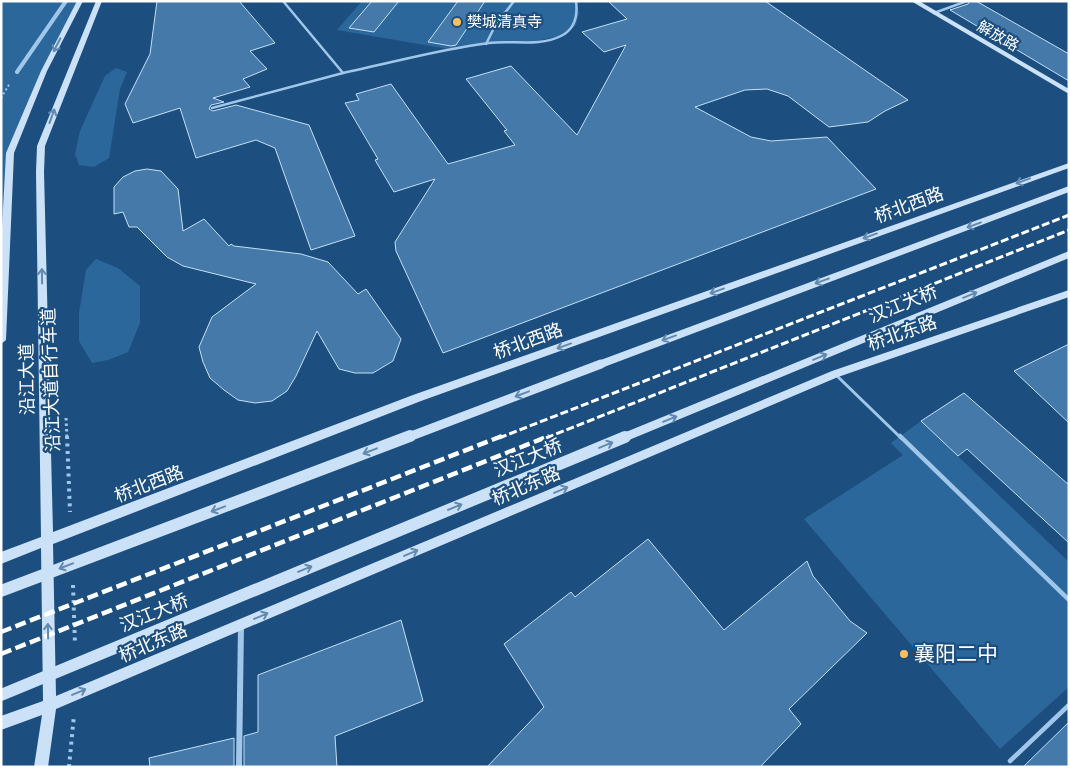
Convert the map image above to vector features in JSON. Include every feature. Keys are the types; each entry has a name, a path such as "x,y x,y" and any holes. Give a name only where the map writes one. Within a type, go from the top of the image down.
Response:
{"main road":[{"name":"沿江大道","path":"1,340 10,153 44,71 80,1"},
{"name":"沿江大道","path":"41,767 50,705 41,146 99,1"},
{"name":"解放路","path":"914,1 1069,92"},
{"name":"桥北西路","path":"1,558 417,398 1069,165"},
{"path":"1,591 1069,189"},
{"name":"汉江大桥","path":"1,695 1069,254"},
{"name":"桥北东路","path":"1,723 77,694 835,374 1069,293"}],"street":[{"path":"17,72 66,1"},
{"path":"239,767 241,624"}],"lane":[{"path":"283,1 344,73"},
{"path":"486,44 495,26 514,1"},
{"path":"212,108 344,73 486,44 527,43 560,36 576,25 578,13 576,1"},
{"path":"934,13 967,1"},
{"path":"835,374 1069,600"},
{"path":"1010,761 1069,704"}],"path":[{"name":"沿江大道自行车道","path":"66,414 70,532"},
{"path":"72,579 75,646"},
{"path":"69,767 77,694"}],"shaded area":[{"path":"1,1 80,1 44,71 10,153 1,340"},
{"path":"362,1 576,1 579,13 576,25 560,36 527,43 491,43 454,50 337,30"},
{"path":"116,68 127,72 120,89 109,158 94,167 79,165 75,154 80,131 105,76"},
{"path":"96,259 118,268 140,286 140,323 128,352 108,360 92,363 79,341 79,313 86,270"},
{"path":"921,421 1069,562 1069,687 1000,749 804,519 903,455 891,443"}],"building":[{"path":"157,1 239,1 275,43 250,51 267,69 243,79 250,87 213,98 224,102 211,105 209,109 213,111 236,105 309,125 355,236 311,250 275,148 256,140 196,158 180,108 133,123 125,104 150,54"},
{"path":"372,1 399,1 374,32 349,28"},
{"name":"樊城清真寺","path":"458,1 485,1 456,45 451,46 428,42"},
{"path":"608,1 765,1 908,100 868,122 829,127 788,96 767,89 745,90 695,107 751,137 771,141 827,137 876,189 443,353 396,251 395,242 435,179 394,192 375,160 378,159 345,103 359,100 356,94 391,84 448,164 515,145 504,131 507,130 466,79 511,66 577,135 626,45 604,52 582,32 627,19"},
{"path":"970,1 976,1 1069,54 1069,81 950,10 968,4"},
{"path":"147,169 161,171 178,189 183,231 204,219 229,246 231,244 234,246 301,254 328,262 358,294 366,289 401,339 393,361 373,373 355,373 339,369 317,331 287,391 272,401 255,403 238,400 224,390 210,378 199,347 212,317 256,284 183,266 167,257 137,227 129,227 123,212 114,214 114,187 123,177 135,171"},
{"path":"1069,344 1069,423 1014,371"},
{"path":"964,393 1069,485 1069,543 967,449 958,456 921,421"},
{"path":"648,539 724,630 807,561 813,576 850,621 867,633 789,709 801,724 760,767 487,767 544,707 504,644 571,592 575,597"},
{"path":"401,620 423,701 335,736 337,767 244,767 244,736 258,732 258,675"},
{"path":"1069,722 1069,767 1023,767"},
{"path":"234,738 234,767 150,767 149,758"}],"railway":[{"path":"499,438 1069,215"},
{"path":"546,438 1069,230"},
{"path":"1,632 502,436"},
{"path":"1,654 549,436"}],"place":[{"name":"樊城清真寺","path":"457,22"},
{"name":"襄阳二中","path":"904,654"}]}
